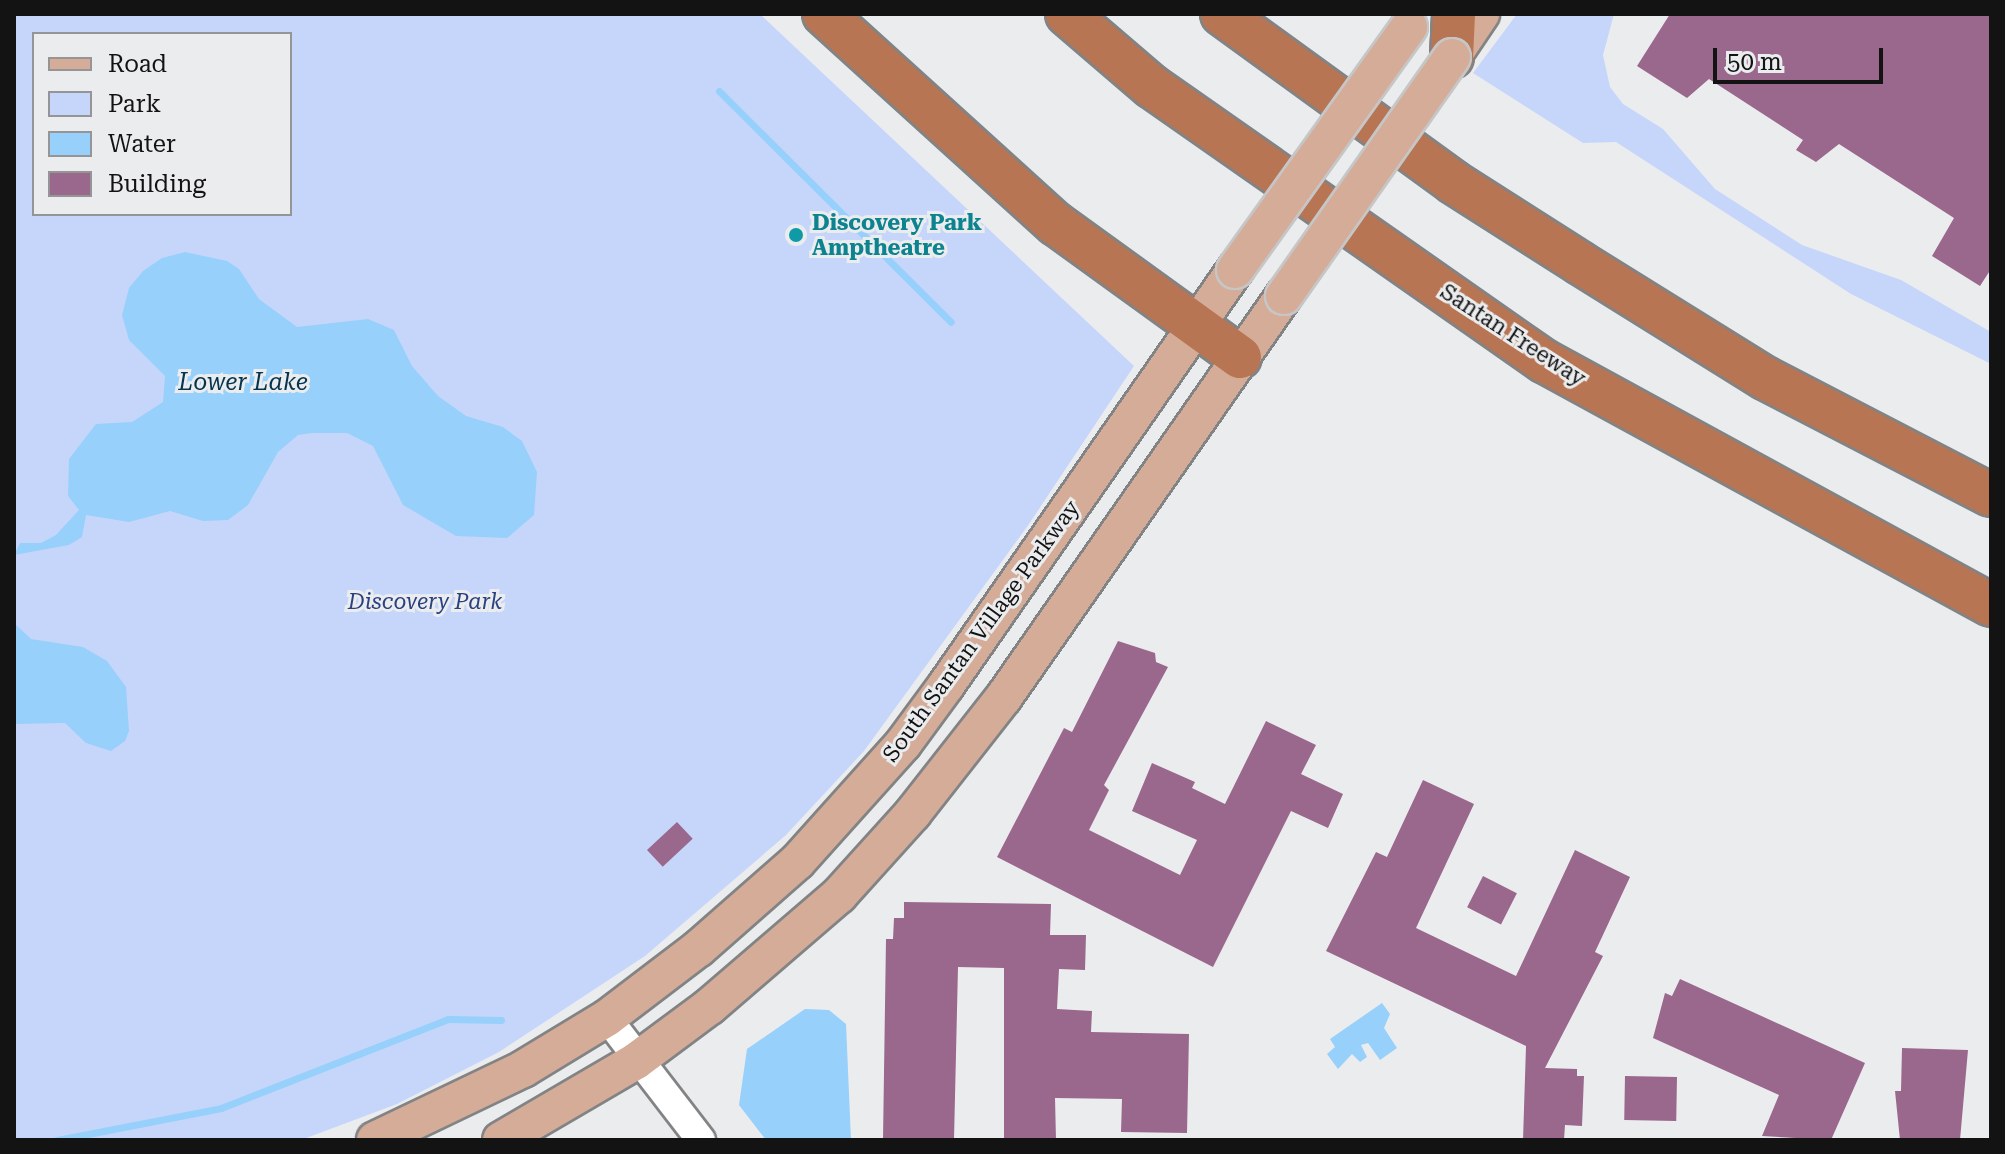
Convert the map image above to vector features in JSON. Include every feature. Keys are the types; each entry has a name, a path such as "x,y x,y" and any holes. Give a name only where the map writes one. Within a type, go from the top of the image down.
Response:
{"highway":[{"path":"824,14 1056,224 1240,357"},
{"name":"Santan Freeway","path":"1067,14 1151,86 1544,361 1991,605"},
{"path":"1222,14 1453,182 1567,255 1765,378 1991,495"},
{"path":"1452,57 1454,14"}],"main road":[{"path":"501,1140 636,1061 781,948 839,895 913,813 1004,697 1481,14"},
{"name":"South Santan Village Parkway","path":"375,1140 498,1082 607,1018 699,948 797,862 893,756 996,617 1195,325 1413,20"}],"street":[{"path":"607,1018 636,1061 701,1140"}],"green space":[{"name":"Discovery Park","path":"14,14 760,14 1134,366 1029,524 864,751 786,835 645,956 499,1052 397,1104 301,1140 14,1140"},
{"path":"1517,14 1614,14 1603,55 1610,87 1623,104 1663,129 1715,189 1802,245 1901,280 1991,332 1991,364 1851,294 1616,142 1583,143 1473,73"}],"water":[{"name":"Lower Lake","path":"185,252 227,261 239,269 259,299 297,327 368,319 394,330 412,366 438,396 466,416 503,427 522,441 537,472 534,515 507,538 456,536 403,505 373,446 347,433 312,433 298,435 278,452 248,505 228,520 203,521 170,511 129,522 86,515 82,537 69,545 14,555 20,543 41,543 56,535 79,510 68,496 69,459 96,424 132,422 163,402 165,376 129,340 122,315 129,288 143,271 162,258"},
{"path":"14,623 31,639 83,647 107,661 126,687 129,731 125,741 111,751 86,743 65,723 14,724"},
{"path":"1382,1003 1390,1014 1384,1028 1397,1048 1380,1060 1368,1043 1361,1045 1367,1057 1360,1062 1352,1054 1338,1069 1327,1054 1335,1047 1330,1039"},
{"path":"805,1009 829,1010 846,1024 851,1140 766,1140 739,1105 747,1049"}],"building":[{"path":"1670,14 1991,14 1991,269 1980,286 1932,256 1954,218 1839,144 1816,162 1796,150 1803,140 1709,79 1687,98 1637,66"},
{"path":"1118,641 1155,653 1156,662 1168,667 1104,785 1109,790 1089,830 1180,875 1197,840 1132,811 1152,763 1195,782 1192,788 1225,804 1266,721 1316,745 1301,774 1343,794 1328,828 1291,811 1213,967 997,857 1064,728 1072,732"},
{"path":"1423,780 1474,804 1416,928 1516,976 1575,850 1630,877 1595,952 1603,956 1545,1068 1577,1069 1577,1076 1584,1076 1582,1126 1565,1125 1564,1140 1523,1140 1526,1046 1326,951 1376,852 1387,857"},
{"path":"677,822 693,839 663,867 647,850"},
{"path":"1483,876 1517,893 1501,924 1467,907"},
{"path":"904,902 1051,904 1050,935 1086,935 1085,970 1059,969 1057,1009 1092,1011 1091,1032 1189,1034 1187,1133 1121,1132 1122,1099 1055,1098 1056,1140 1004,1140 1004,968 958,967 954,1140 883,1140 886,939 893,939 894,918 904,918"},
{"path":"1680,979 1865,1063 1831,1140 1762,1136 1779,1095 1653,1038 1665,993 1672,996"},
{"path":"1902,1048 1968,1050 1960,1140 1900,1140 1895,1091 1901,1091"},
{"path":"1625,1076 1677,1077 1676,1121 1624,1120"}],"waterway":[{"path":"719,91 951,322"},
{"path":"57,1140 221,1108 448,1019 501,1020"}],"place":[{"name":"Discovery Park Amptheatre","path":"796,235"}]}
